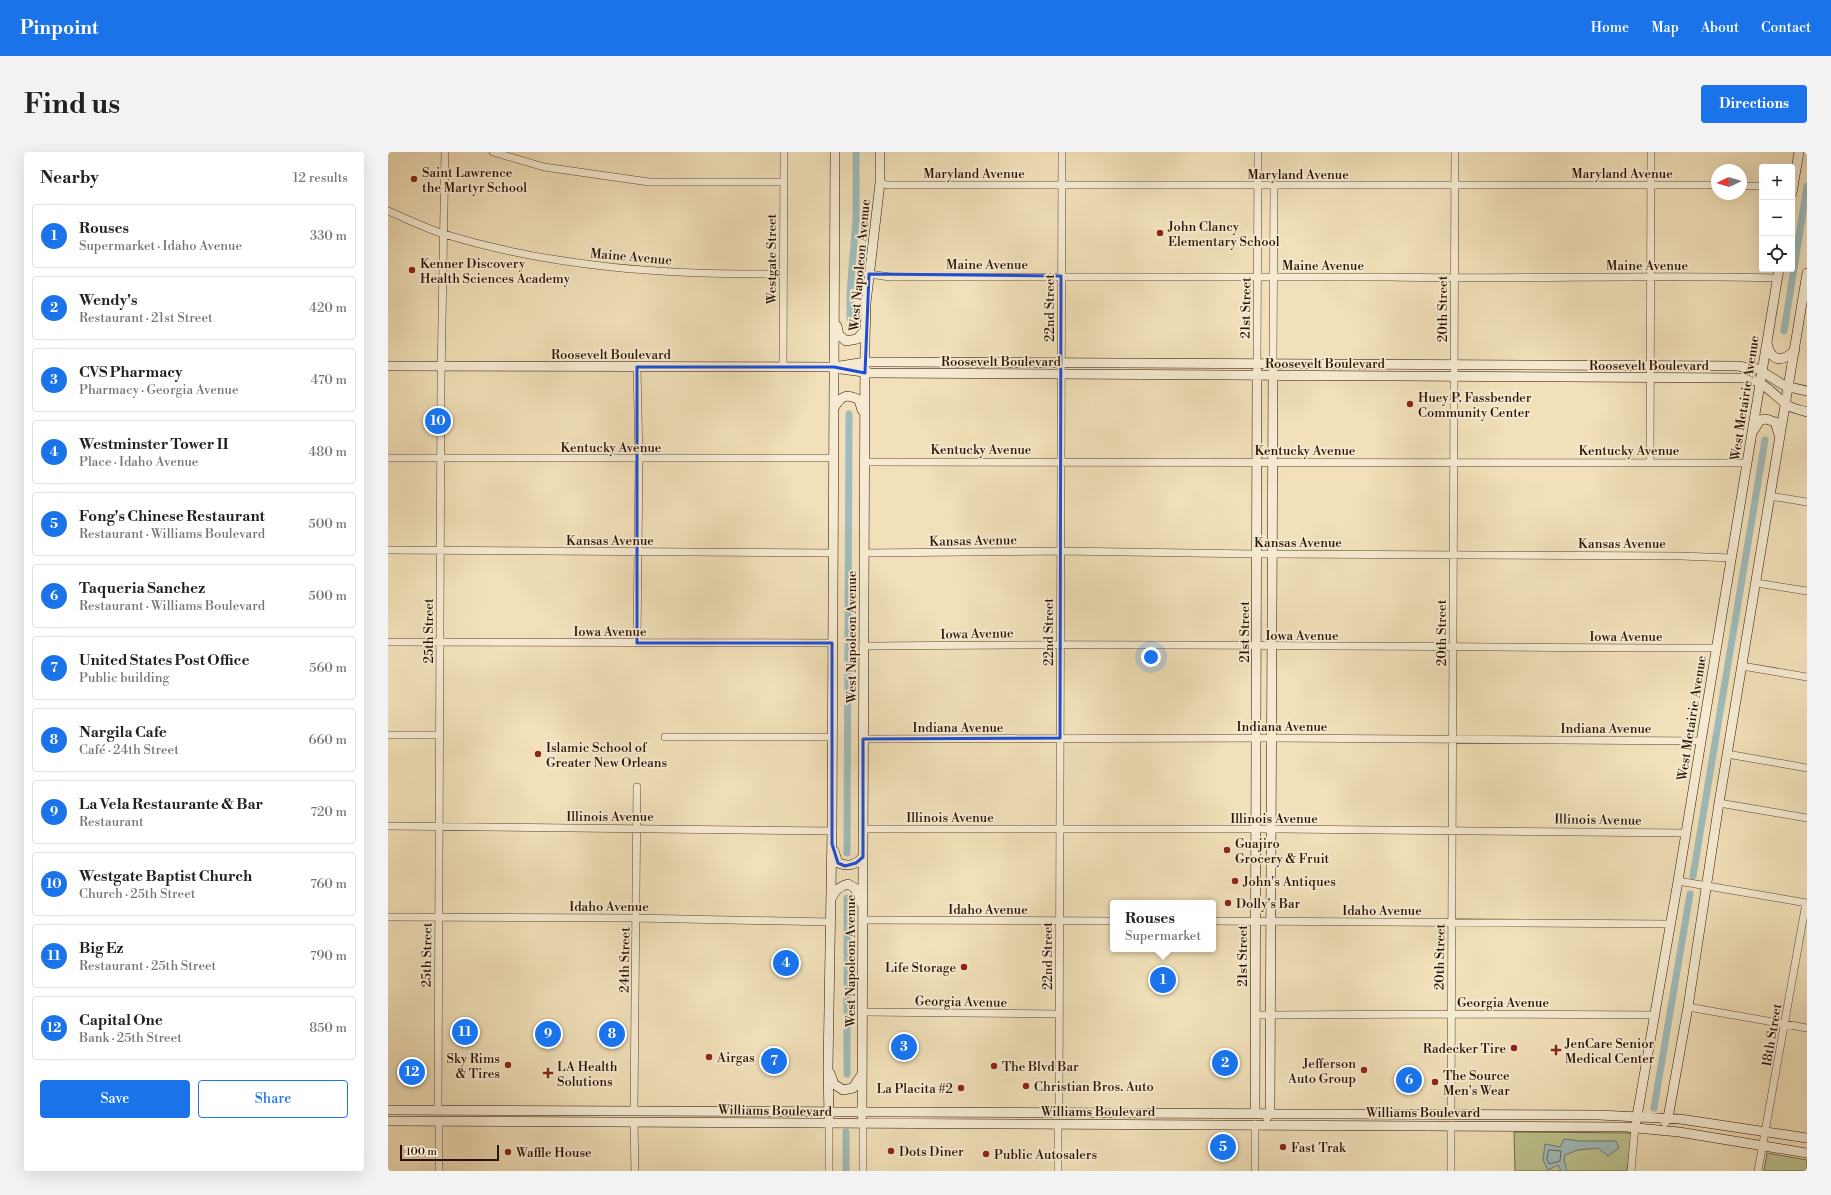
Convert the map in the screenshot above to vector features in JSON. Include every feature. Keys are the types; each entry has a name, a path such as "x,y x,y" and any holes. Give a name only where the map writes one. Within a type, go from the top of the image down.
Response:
{"main road":[{"name":"West Napoleon Avenue","path":"829,1123 828,1068 832,844 835,152"},
{"name":"West Napoleon Avenue","path":"863,1124 862,1012 865,330 869,274 880,183 880,152"},
{"path":"1795,173 1799,152"},
{"path":"1654,1129 1662,1125 1668,1118 1688,1007 1727,754 1788,387 1805,301 1807,273"},
{"name":"West Metairie Avenue","path":"1635,1127 1678,882 1778,274"},
{"path":"834,317 839,335 846,341 857,339 865,330"},
{"path":"1767,342 1769,353 1774,358 1782,359 1788,357 1795,350"},
{"name":"Roosevelt Boulevard","path":"388,366 834,367 865,362 1743,366 1762,370 1788,387 1807,391"},
{"name":"21st Street","path":"1255,1113 1254,1015 1257,647 1257,363"},
{"path":"1232,1124 1240,1121 1266,1118 1270,1113 1273,363"},
{"name":"Roosevelt Boulevard","path":"834,367 865,373 1743,378 1760,383 1793,408 1807,412"},
{"path":"834,408 839,399 850,395 859,400 864,419"},
{"path":"1751,434 1760,420 1771,419 1775,422 1778,428 1779,443"},
{"path":"832,844 838,863 845,866 856,863 863,857"},
{"path":"830,900 836,890 841,886 848,884 855,888 863,908"},
{"path":"828,1068 834,1084 843,1090 853,1088 862,1072"},
{"name":"Williams Boulevard","path":"388,1110 663,1110 1636,1116 1668,1118 1807,1138"},
{"path":"392,1121 405,1116 431,1116 438,1110"},
{"path":"599,1121 605,1118 625,1117 634,1110"},
{"path":"634,1122 640,1117 652,1116 663,1110"},
{"path":"1058,1124 1060,1119 1079,1112"},
{"path":"1429,1125 1435,1120 1448,1118 1451,1114"},
{"path":"1451,1125 1462,1120 1476,1119 1483,1114"},
{"name":"Williams Boulevard","path":"392,1121 1635,1127 1807,1153"},
{"path":"1729,1140 1730,1127"}],"street":[{"name":"25th Street","path":"438,1110 441,366 445,152"},
{"path":"493,152 544,167 648,182 784,182"},
{"name":"Westgate Street","path":"783,367 784,152"},
{"name":"22nd Street","path":"1059,1112 1062,152"},
{"name":"21st Street","path":"1257,363 1259,277 1258,152"},
{"name":"20th Street","path":"1451,1114 1455,152"},
{"path":"1650,462 1651,152"},
{"name":"Maryland Avenue","path":"880,183 887,185 1711,186"},
{"path":"1273,363 1274,186"},
{"path":"1747,186 1759,186"},
{"name":"Maine Avenue","path":"388,211 443,233 504,250 542,257 630,270 706,274 783,274"},
{"name":"Maine Avenue","path":"869,274 890,277 1061,276 1454,278 1651,277 1778,274"},
{"path":"637,367 637,643"},
{"name":"Kentucky Avenue","path":"388,458 834,458"},
{"name":"Kentucky Avenue","path":"864,462 1747,462"},
{"path":"1770,496 1807,502"},
{"name":"Kansas Avenue","path":"388,550 833,553"},
{"name":"Kansas Avenue","path":"864,553 1060,551 1257,554 1681,556 1731,558"},
{"path":"1756,583 1807,590"},
{"name":"Iowa Avenue","path":"388,642 832,643"},
{"name":"Iowa Avenue","path":"863,646 1060,644 1257,647 1716,648"},
{"path":"1742,666 1807,677"},
{"path":"388,735 440,735"},
{"path":"664,737 832,737"},
{"name":"Indiana Avenue","path":"863,739 1272,738 1701,741"},
{"path":"1727,754 1807,768"},
{"name":"24th Street","path":"634,1110 637,787"},
{"path":"1719,803 1807,818"},
{"name":"Illinois Avenue","path":"388,826 832,831"},
{"name":"Illinois Avenue","path":"863,829 1272,829 1686,833"},
{"path":"1678,882 1807,903"},
{"name":"18th Street","path":"1758,1171 1807,903"},
{"name":"Idaho Avenue","path":"388,917 636,918 830,922"},
{"name":"Idaho Avenue","path":"863,920 1110,921"},
{"name":"Idaho Avenue","path":"1216,921 1670,924"},
{"path":"1688,1007 1807,1028"},
{"name":"Georgia Avenue","path":"862,1012 1059,1014"},
{"name":"Georgia Avenue","path":"1254,1015 1451,1014 1655,1016"},
{"path":"439,1121 439,1171"},
{"path":"634,1122 635,1171"},
{"path":"829,1123 830,1171"},
{"path":"863,1124 863,1171"},
{"path":"1058,1124 1058,1171"},
{"path":"1255,1171 1256,1124"},
{"path":"1451,1125 1451,1171"},
{"name":"West Metairie Avenue","path":"1631,1171 1635,1127"}],"highlighted area":[{"path":"869,274 1061,276 1060,738 863,739 863,857 856,863 845,866 838,863 832,844 832,643 637,643 637,367 834,367 865,373"}],"green space":[{"path":"1514,1132 1633,1133 1627,1171 1515,1171"},
{"path":"1767,1153 1807,1160 1807,1171 1764,1171"}],"water":[{"path":"1564,1139 1580,1141 1616,1141 1619,1148 1608,1156 1598,1148 1578,1150 1565,1155 1564,1159 1567,1171 1560,1171 1558,1165 1548,1170 1543,1160 1545,1144 1560,1147"}],"waterway":[{"path":"850,319 850,292 856,219 856,152"},
{"path":"1784,331 1807,186"},
{"path":"847,853 849,414"},
{"path":"1693,876 1765,440"},
{"path":"1654,1108 1690,894"},
{"path":"847,898 847,1074"},
{"path":"846,1132 846,1171"}],"place":[{"name":"Saint Lawrence the Martyr School","path":"414,179"},
{"name":"John Clancy Elementary School","path":"1160,233"},
{"name":"Kenner Discovery Health Sciences Academy","path":"412,270"},
{"name":"Huey P. Fassbender Community Center","path":"1410,404"},
{"name":"Westgate Baptist Church","path":"438,421"},
{"name":"Islamic School of Greater New Orleans","path":"538,754"},
{"name":"Guajiro Grocery & Fruit","path":"1227,850"},
{"name":"John's Antiques","path":"1235,881"},
{"name":"Dolly's Bar","path":"1228,903"},
{"name":"Westminster Tower II","path":"786,963"},
{"name":"Life Storage","path":"964,967"},
{"name":"Rouses","path":"1163,980"},
{"name":"Big Ez","path":"465,1032"},
{"name":"La Vela Restaurante & Bar","path":"548,1034"},
{"name":"Nargila Cafe","path":"612,1034"},
{"name":"CVS Pharmacy","path":"904,1047"},
{"name":"Radecker Tire","path":"1514,1048"},
{"name":"JenCare Senior Medical Center","path":"1556,1050"},
{"name":"Airgas","path":"709,1057"},
{"name":"United States Post Office","path":"774,1061"},
{"name":"Wendy's","path":"1225,1063"},
{"name":"Sky Rims & Tires","path":"508,1065"},
{"name":"The Blvd Bar","path":"994,1066"},
{"name":"Jefferson Auto Group","path":"1364,1070"},
{"name":"Capital One","path":"412,1072"},
{"name":"LA Health Solutions","path":"548,1073"},
{"name":"Taqueria Sanchez","path":"1409,1080"},
{"name":"The Source Men's Wear","path":"1435,1082"},
{"name":"Christian Bros. Auto","path":"1026,1086"},
{"name":"La Placita #2","path":"961,1088"},
{"name":"Fong's Chinese Restaurant","path":"1223,1147"},
{"name":"Fast Trak","path":"1283,1147"},
{"name":"Dots Diner","path":"891,1151"},
{"name":"Waffle House","path":"508,1152"},
{"name":"Public Autosalers","path":"986,1154"}]}
